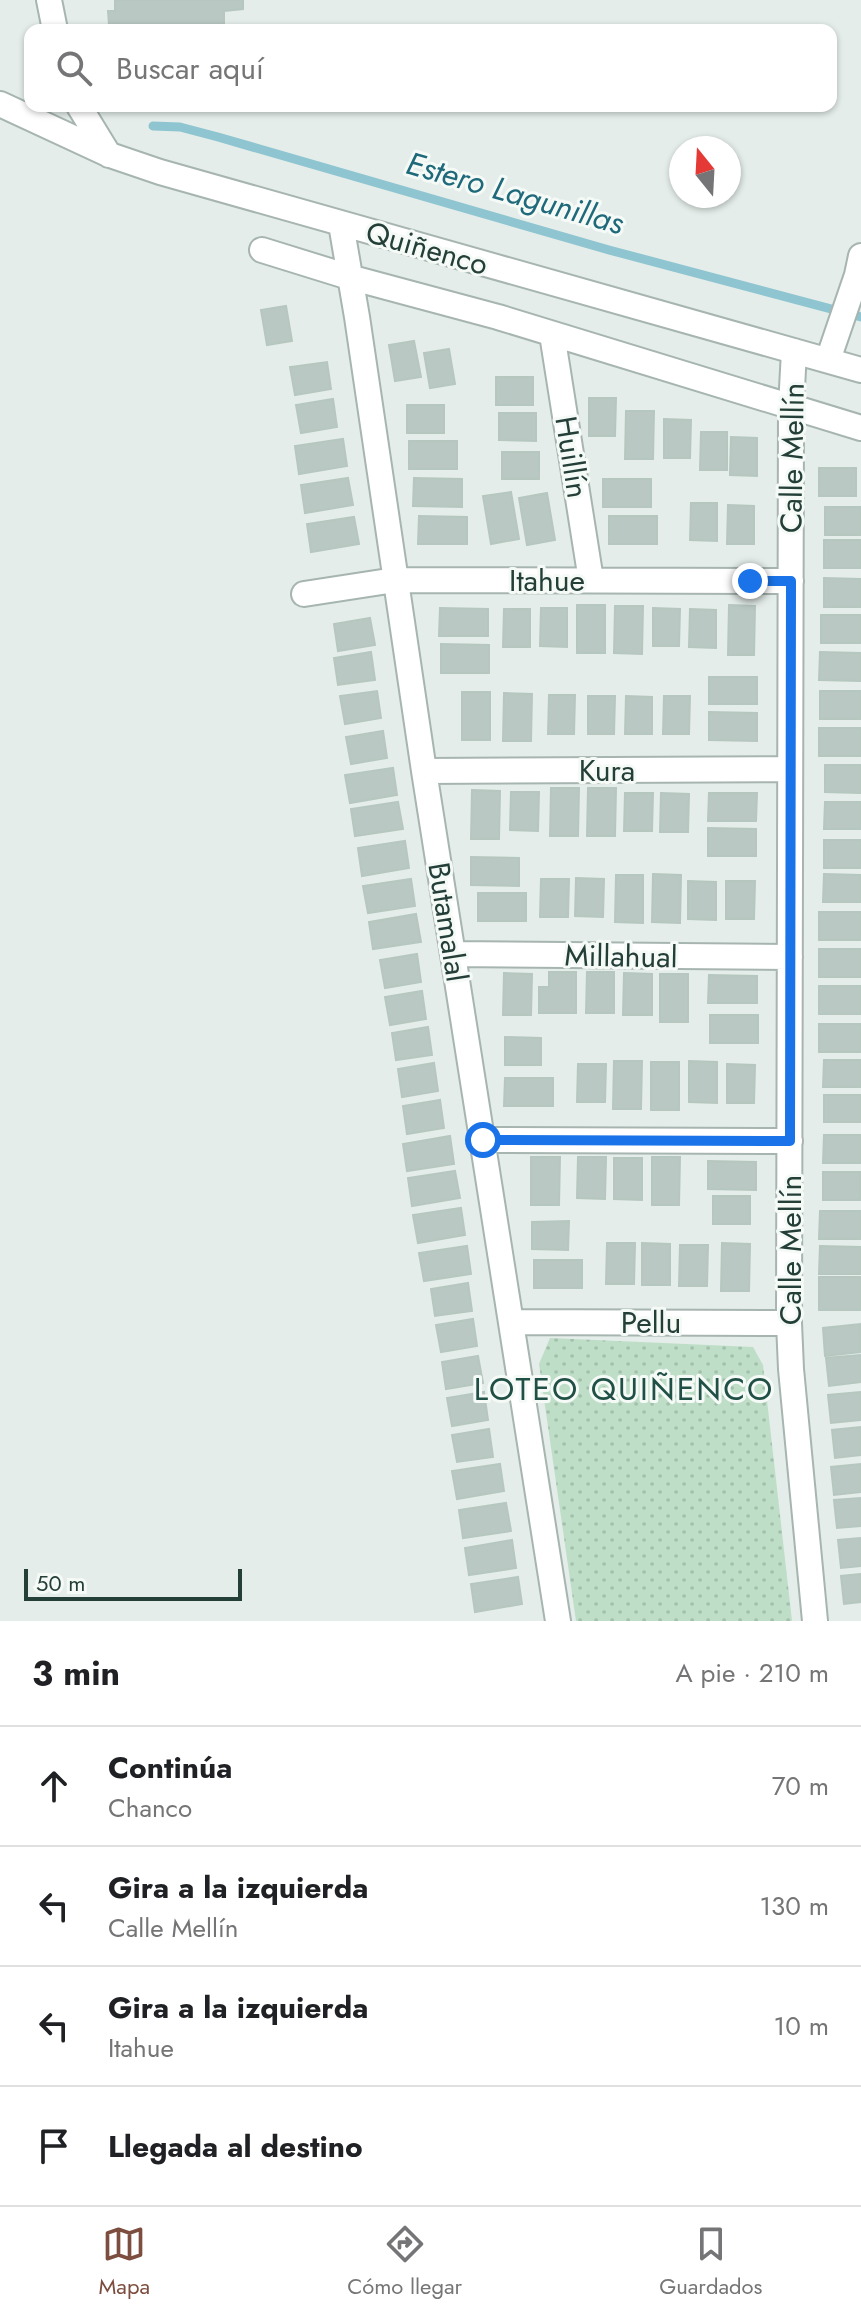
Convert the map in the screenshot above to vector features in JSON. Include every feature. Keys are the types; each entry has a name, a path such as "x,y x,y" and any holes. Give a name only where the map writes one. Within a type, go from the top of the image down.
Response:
{"street":[{"path":"49,0 54,24"},
{"name":"Quiñenco","path":"0,104 110,155 341,224 794,351 832,350 861,370"},
{"path":"83,112 110,155"},
{"name":"Butamalal","path":"341,224 558,1621"},
{"path":"262,250 861,428"},
{"path":"832,350 861,256"},
{"name":"Huillín","path":"552,334 591,580"},
{"name":"Calle Mellín","path":"794,351 791,407 789,1323 815,1621"},
{"name":"Itahue","path":"304,594 395,580 791,581"},
{"name":"Kura","path":"424,771 790,769"},
{"name":"Millahual","path":"453,954 790,957"},
{"path":"483,1140 790,1141"},
{"name":"Pellu","path":"512,1322 789,1323"}],"green space":[{"path":"550,1338 753,1347 763,1365 792,1621 576,1621 539,1364"}],"building":[{"path":"115,0 243,0 243,9 224,11 224,24 109,24 108,11 115,11"},
{"path":"286,306 292,341 267,345 261,310"},
{"path":"414,341 421,377 395,381 389,345"},
{"path":"449,349 455,384 430,388 424,353"},
{"path":"327,362 331,389 295,395 290,367"},
{"path":"496,377 533,377 533,405 496,405"},
{"path":"589,398 616,398 615,436 589,436"},
{"path":"333,399 337,427 301,433 296,405"},
{"path":"407,405 444,405 444,433 407,433"},
{"path":"626,411 654,411 653,459 625,459"},
{"path":"499,413 536,413 536,441 499,440"},
{"path":"664,419 691,420 690,458 664,458"},
{"path":"701,432 727,432 727,470 700,470"},
{"path":"731,437 757,438 757,476 730,475"},
{"path":"343,439 347,466 299,474 295,446"},
{"path":"409,441 457,441 457,469 409,469"},
{"path":"502,452 539,452 539,479 502,479"},
{"path":"819,468 856,468 856,496 819,496"},
{"path":"348,478 353,505 305,513 301,485"},
{"path":"414,478 462,479 462,507 413,506"},
{"path":"603,479 651,479 651,507 603,507"},
{"path":"511,492 519,539 491,544 483,496"},
{"path":"547,493 555,540 527,545 519,498"},
{"path":"691,503 717,503 717,541 690,540"},
{"path":"728,505 754,506 754,544 727,544"},
{"path":"825,507 861,507 861,535 825,535"},
{"path":"419,516 467,517 467,544 418,544"},
{"path":"609,516 657,516 657,544 609,544"},
{"path":"354,517 359,544 311,552 307,524"},
{"path":"824,540 861,540 861,568 824,568"},
{"path":"824,578 861,579 861,607 824,607"},
{"path":"577,605 605,605 605,653 577,653"},
{"path":"729,605 755,606 754,655 728,655"},
{"path":"615,606 643,606 642,654 614,653"},
{"path":"440,608 488,609 488,636 439,636"},
{"path":"541,608 567,608 567,647 540,646"},
{"path":"653,608 680,609 679,646 653,646"},
{"path":"504,609 530,609 530,647 503,647"},
{"path":"690,609 716,610 716,648 689,647"},
{"path":"821,615 861,615 861,643 821,643"},
{"path":"370,618 375,645 338,651 334,624"},
{"path":"441,644 489,645 489,673 441,673"},
{"path":"371,652 375,680 338,685 334,658"},
{"path":"820,652 861,653 861,681 819,680"},
{"path":"709,677 757,677 757,704 709,704"},
{"path":"377,691 381,718 345,724 340,696"},
{"path":"820,691 861,691 861,719 820,719"},
{"path":"462,692 490,692 490,740 462,740"},
{"path":"504,693 532,694 531,741 503,741"},
{"path":"549,695 575,695 574,734 548,734"},
{"path":"588,696 615,696 614,734 588,734"},
{"path":"626,696 652,697 652,734 625,734"},
{"path":"664,696 690,696 689,734 663,734"},
{"path":"709,712 757,713 757,741 709,740"},
{"path":"819,728 861,728 861,756 819,756"},
{"path":"383,731 387,758 351,764 346,737"},
{"path":"825,765 861,765 861,793 825,792"},
{"path":"393,768 397,795 350,803 345,775"},
{"path":"551,788 579,788 578,836 550,836"},
{"path":"588,788 616,788 615,836 587,836"},
{"path":"472,790 500,791 499,839 471,839"},
{"path":"511,792 539,792 538,831 510,830"},
{"path":"625,793 653,793 652,831 624,831"},
{"path":"661,793 689,794 688,832 660,832"},
{"path":"709,793 757,793 756,821 708,821"},
{"path":"398,802 403,829 355,836 351,809"},
{"path":"825,802 861,802 861,829 824,829"},
{"path":"708,828 756,829 756,856 708,856"},
{"path":"824,840 861,840 861,868 824,868"},
{"path":"405,841 409,868 362,876 358,848"},
{"path":"471,857 519,858 519,886 471,885"},
{"path":"653,874 681,875 680,923 652,922"},
{"path":"824,874 861,875 861,902 823,902"},
{"path":"616,875 643,875 643,923 615,922"},
{"path":"576,878 604,879 603,917 575,916"},
{"path":"411,879 415,906 368,913 363,886"},
{"path":"541,879 569,879 568,917 540,917"},
{"path":"688,881 716,882 716,920 688,919"},
{"path":"726,881 755,881 754,919 726,919"},
{"path":"478,893 526,893 526,921 478,921"},
{"path":"819,912 861,912 861,940 819,940"},
{"path":"416,914 421,942 373,949 369,922"},
{"path":"819,949 861,949 861,977 819,977"},
{"path":"417,954 421,982 385,988 380,960"},
{"path":"549,972 576,972 576,1013 539,1013 539,987 549,987"},
{"path":"587,972 614,972 614,1013 586,1013"},
{"path":"504,973 532,974 531,1015 503,1015"},
{"path":"624,973 652,974 652,1015 623,1015"},
{"path":"660,974 688,974 688,1022 660,1022"},
{"path":"709,975 757,976 757,1003 708,1003"},
{"path":"819,986 861,986 861,1014 819,1014"},
{"path":"422,991 426,1019 390,1025 385,997"},
{"path":"710,1015 758,1015 758,1043 710,1043"},
{"path":"819,1024 861,1024 861,1052 819,1052"},
{"path":"428,1027 432,1055 396,1060 392,1033"},
{"path":"505,1037 541,1038 541,1065 505,1065"},
{"path":"824,1060 861,1060 861,1087 823,1087"},
{"path":"614,1061 642,1061 641,1109 613,1109"},
{"path":"689,1061 717,1062 717,1103 689,1102"},
{"path":"651,1062 679,1062 679,1110 651,1110"},
{"path":"434,1063 438,1091 402,1097 398,1069"},
{"path":"578,1064 606,1064 605,1102 577,1102"},
{"path":"727,1064 755,1065 754,1103 727,1103"},
{"path":"505,1078 553,1078 553,1106 504,1106"},
{"path":"824,1095 861,1095 861,1122 824,1122"},
{"path":"440,1100 444,1128 407,1134 403,1106"},
{"path":"824,1135 861,1135 861,1163 823,1163"},
{"path":"450,1136 454,1164 407,1171 403,1144"},
{"path":"531,1157 560,1157 559,1205 531,1205"},
{"path":"578,1157 606,1157 605,1199 577,1198"},
{"path":"652,1157 680,1157 679,1205 652,1205"},
{"path":"614,1158 642,1158 642,1200 614,1199"},
{"path":"708,1161 756,1162 756,1190 708,1189"},
{"path":"455,1171 460,1198 412,1206 408,1178"},
{"path":"823,1172 860,1172 860,1200 823,1200"},
{"path":"713,1196 750,1196 750,1224 713,1224"},
{"path":"461,1208 465,1235 418,1243 413,1215"},
{"path":"820,1211 861,1211 861,1239 819,1239"},
{"path":"569,1221 568,1250 532,1249 532,1222"},
{"path":"607,1243 635,1243 634,1284 606,1284"},
{"path":"642,1243 670,1244 670,1285 642,1285"},
{"path":"722,1243 750,1244 749,1291 721,1291"},
{"path":"680,1245 708,1245 707,1286 679,1286"},
{"path":"467,1246 471,1274 424,1281 419,1253"},
{"path":"820,1246 861,1247 861,1274 819,1274"},
{"path":"534,1260 582,1260 582,1288 534,1288"},
{"path":"819,1277 861,1277 861,1310 819,1310"},
{"path":"468,1283 472,1311 435,1316 431,1289"},
{"path":"473,1319 477,1346 441,1352 436,1325"},
{"path":"860,1324 861,1352 825,1356 823,1328"},
{"path":"861,1355 861,1382 829,1386 826,1358"},
{"path":"478,1356 483,1383 446,1389 442,1362"},
{"path":"484,1392 488,1420 452,1426 447,1398"},
{"path":"861,1392 861,1420 831,1423 828,1395"},
{"path":"861,1427 861,1455 835,1458 832,1430"},
{"path":"489,1429 493,1457 457,1462 452,1435"},
{"path":"500,1464 504,1491 457,1499 452,1471"},
{"path":"861,1464 861,1492 834,1495 831,1467"},
{"path":"861,1498 861,1526 837,1528 834,1500"},
{"path":"506,1503 511,1531 463,1538 459,1510"},
{"path":"861,1538 861,1566 841,1568 838,1540"},
{"path":"512,1540 516,1568 469,1575 465,1548"},
{"path":"861,1574 861,1602 844,1604 841,1576"},
{"path":"518,1577 522,1604 475,1612 471,1584"}],"waterway":[{"name":"Estero Lagunillas","path":"153,126 180,127 218,137 609,250 861,317"}],"district":[{"name":"LOTEO QUIÑENCO","path":"624,1389"}],"route":[{"path":"483,1140 790,1141 791,581 750,581"}]}
